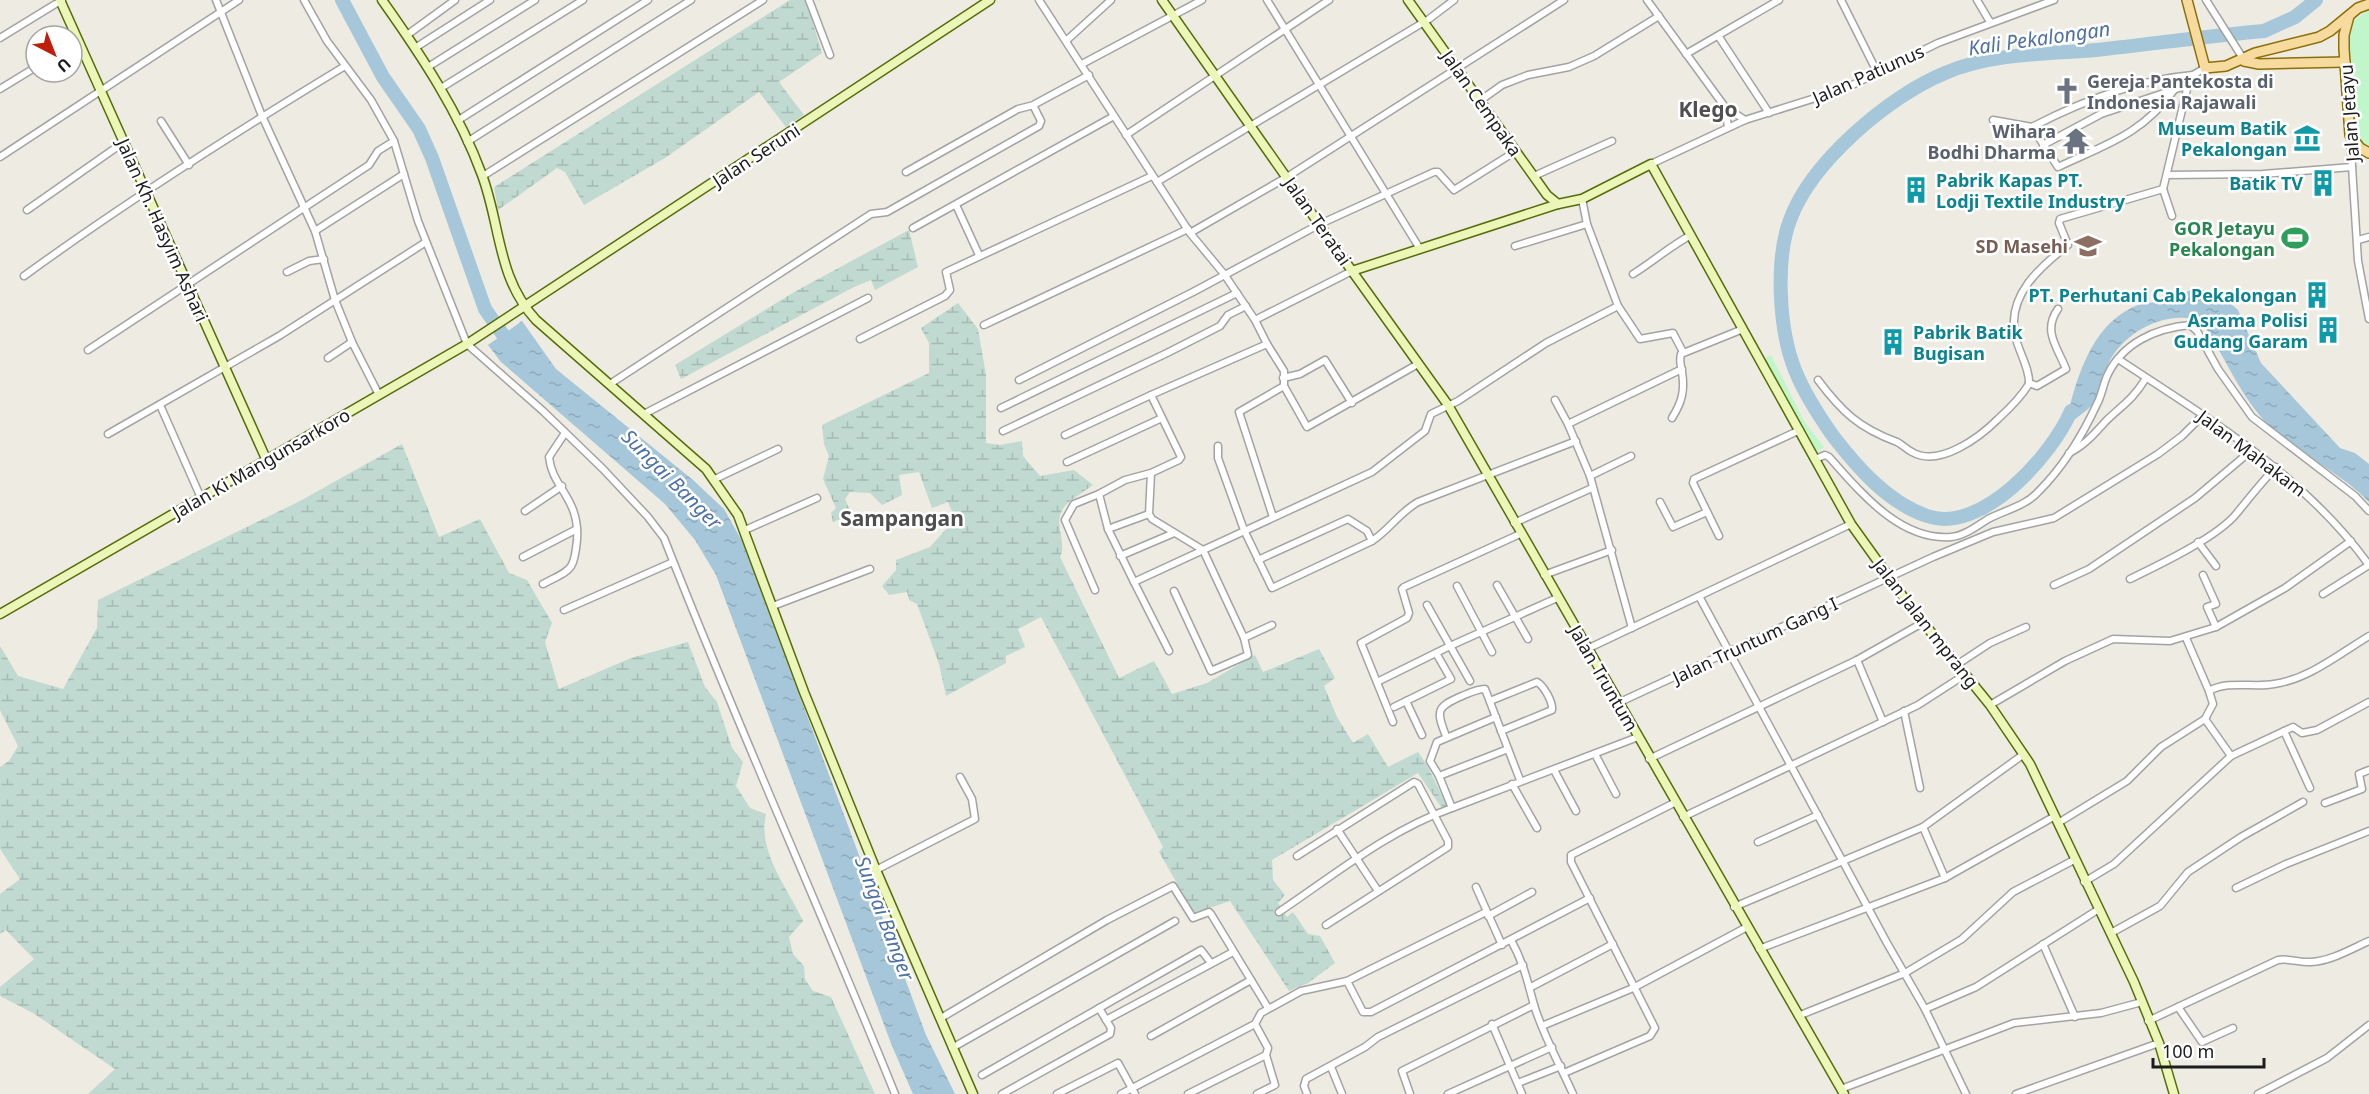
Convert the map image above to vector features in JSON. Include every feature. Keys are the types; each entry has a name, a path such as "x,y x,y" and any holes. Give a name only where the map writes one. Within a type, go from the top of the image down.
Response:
{"main road":[{"path":"2187,0 2204,64 2226,66 2244,61 2255,53 2319,37 2330,31 2366,0"},
{"path":"2354,11 2369,4"},
{"name":"Jalan Jetayu","path":"2350,135 2344,34 2354,11"},
{"path":"2244,61 2259,64 2345,62"},
{"path":"2350,135 2360,148 2369,153"}],"street":[{"path":"216,0 262,116 315,231 322,259 352,342 379,395"},
{"path":"0,157 238,0"},
{"path":"304,0 345,66 371,100 394,141 426,242 469,342 565,433 648,517 664,538 740,728 832,938 895,1094"},
{"path":"382,0 441,88 483,176 508,279 523,308 715,479 745,530 804,692 876,870 973,1094"},
{"path":"407,35 455,0"},
{"path":"415,48 490,0"},
{"path":"428,67 535,0"},
{"path":"441,88 583,0"},
{"path":"457,120 648,0"},
{"path":"467,142 690,0"},
{"path":"483,176 763,0"},
{"path":"808,0 830,55"},
{"name":"Jalan Seruni","path":"523,308 990,0"},
{"path":"1039,0 1189,231 1224,274 1255,320 1284,371 1284,386 1307,427 1418,364"},
{"path":"1067,40 1111,0"},
{"name":"Jalan Teratai","path":"1162,0 1352,271 1558,204 1582,199 1651,164"},
{"path":"1082,64 1202,0"},
{"path":"1267,0 1420,249"},
{"path":"1126,135 1329,0"},
{"name":"Jalan Cempaka","path":"1408,0 1429,19 1486,96 1516,151 1539,173 1558,204"},
{"path":"1157,182 1250,124 1429,19 1454,0"},
{"path":"984,324 1189,231 1287,177 1564,0"},
{"path":"1647,0 1725,106 1745,120"},
{"path":"1686,54 1719,37 1779,0"},
{"path":"1841,0 1877,72"},
{"path":"1977,0 1990,22"},
{"name":"Jalan Patiunus","path":"1651,164 1745,120 1844,89 1990,22 2054,0"},
{"path":"2206,0 2244,61"},
{"path":"0,38 61,1"},
{"name":"Jalan Kh. Hasyim Ashari","path":"61,1 69,24"},
{"path":"1486,96 1528,75 1569,67 1594,56 1659,16"},
{"path":"1719,37 1769,113"},
{"name":"Jalan Kh. Hasyim Ashari","path":"84,59 102,91 224,369 267,461"},
{"path":"2172,216 2163,189 2188,85 2193,75 2204,64"},
{"path":"24,276 262,116 345,66"},
{"path":"0,88 24,74"},
{"path":"906,172 1018,109 1034,105 1089,75"},
{"path":"1993,120 2032,127 2091,99 2158,79 2193,75"},
{"path":"2043,145 2101,114 2188,85"},
{"path":"2032,127 2058,167 2137,130 2151,119 2174,90"},
{"path":"610,384 872,214 887,212 1039,126 1041,121 1034,105"},
{"path":"1725,106 1728,127"},
{"path":"913,228 1114,116"},
{"path":"161,121 189,165"},
{"name":"Jalan Jetayu","path":"2350,135 2359,273 2369,319"},
{"path":"88,350 369,165 378,151 394,141"},
{"path":"1539,173 1612,141"},
{"path":"27,210 124,142"},
{"path":"1019,380 1320,224 1387,193 1436,172 1454,190 1516,151"},
{"name":"Jalan Jalan mprang","path":"1651,164 1851,524 1890,579 1990,705 2024,754 2142,1002 2159,1043 2174,1094"},
{"path":"2168,175 2263,174 2352,167"},
{"path":"315,231 404,174"},
{"path":"860,339 945,296 950,290 946,272 1152,176"},
{"path":"2058,309 2051,321 2051,340 2066,369 2037,386 2029,382 2015,335 2016,309 2030,277 2068,245 2059,223 2060,219 2163,189"},
{"path":"1582,199 1587,224 1618,306 1640,339 1673,333 1683,352"},
{"path":"956,205 979,255"},
{"path":"1515,246 1587,224"},
{"path":"1633,273 1661,257 1668,247 1691,235"},
{"path":"2358,240 2369,237"},
{"path":"108,434 224,369 426,242"},
{"path":"287,272 309,261 322,259"},
{"path":"1255,320 1352,271"},
{"name":"Jalan Truntum","path":"1352,271 1418,364 1454,403 1520,520 1520,534 1620,702 1682,817 1842,1091"},
{"path":"1001,408 1237,293"},
{"path":"644,414 868,298"},
{"path":"1003,431 1220,326 1228,315 1246,306"},
{"path":"1134,582 1372,471 1425,431 1431,414 1454,403 1546,344 1618,306"},
{"name":"Jalan Ki Mangunsarkoro","path":"0,614 267,461 523,308"},
{"path":"1815,459 1825,455 1829,457 1870,501 1892,519 1916,530 1952,537 2029,501 2039,491 2069,453 2098,403 2109,373 2132,343 2178,326 2193,327 2252,417 2345,488 2369,511"},
{"path":"1672,418 1682,400 1682,369 1679,360 1683,352 1743,329"},
{"path":"327,358 352,342"},
{"path":"1065,435 1267,344"},
{"name":"Jalan Mahakam","path":"2118,359 2276,467 2307,494 2351,541 2369,565"},
{"path":"1283,378 1300,374 1325,360 1352,403"},
{"path":"1568,424 1682,369"},
{"path":"2069,453 2083,445 2107,420 2128,404 2146,378"},
{"path":"1818,380 1839,408 1873,434 1904,445 1912,453 1924,455 1952,451 1977,438 2004,414 2029,382"},
{"path":"1273,517 1239,412 1284,386"},
{"path":"1095,590 1065,520 1074,504 1125,480 1151,473 1179,460 1181,457 1151,395"},
{"path":"1555,400 1576,441 1590,476 1632,628"},
{"path":"160,405 201,498"},
{"name":"Jalan Truntum Gang I","path":"1620,702 1993,532 2054,518 2158,454 2182,436 2203,415"},
{"path":"1067,462 1162,418"},
{"path":"1719,536 1693,483 1696,477 1800,430"},
{"path":"543,584 573,566 577,530 576,514 549,457 565,433"},
{"path":"1218,446 1218,458 1244,530 1269,585 1274,588 1372,541 1381,535 1399,514 1418,502 1576,441"},
{"path":"715,479 778,450"},
{"path":"2054,585 2090,569 2195,498 2252,450"},
{"path":"1590,476 1631,456"},
{"path":"2130,579 2198,542 2238,512 2243,503 2276,467"},
{"path":"1151,473 1149,514 1152,519 1203,550 1244,638 1248,656 1212,671 1174,591"},
{"path":"525,511 562,486"},
{"path":"1520,520 1592,488"},
{"path":"1099,494 1108,529 1120,556 1169,651"},
{"path":"745,530 817,498"},
{"path":"1660,502 1673,527 1707,512"},
{"path":"1108,529 1149,514"},
{"path":"1257,560 1348,519 1366,531 1372,541"},
{"path":"1587,649 1700,598 1851,524"},
{"path":"524,557 577,530"},
{"path":"1120,556 1174,532"},
{"path":"1393,722 1361,643 1407,618 1409,613 1402,589 1404,587 1520,534"},
{"path":"1990,705 2065,661 2114,639 2161,642 2186,638 2216,627 2285,588 2351,541"},
{"path":"2198,542 2216,567"},
{"path":"1544,575 1612,550"},
{"path":"564,610 674,562"},
{"path":"2323,594 2369,565"},
{"path":"773,606 870,569"},
{"path":"2203,575 2216,604 2207,607 2216,627"},
{"path":"1497,585 1528,639"},
{"path":"1457,586 1492,652"},
{"path":"1377,682 1557,598"},
{"path":"1700,598 1868,908 1925,1008 1966,1094"},
{"path":"1427,605 1470,681"},
{"path":"1649,759 1857,660 1924,622"},
{"path":"1244,638 1272,625"},
{"path":"1958,664 1990,643 2026,627"},
{"path":"2210,691 2222,686 2273,685 2300,678 2369,636"},
{"path":"1759,949 1945,878 2112,792 2127,781 2161,747 2205,719 2213,704 2210,691 2186,638"},
{"path":"1394,707 1451,679 1436,653"},
{"path":"1857,660 1883,722"},
{"path":"1682,817 1883,722 1966,674"},
{"path":"1490,701 1537,682 1541,684 1552,705 1552,710 1501,731"},
{"path":"1446,736 1439,718 1444,704 1482,688 1490,701 1520,780"},
{"path":"1406,702 1422,735"},
{"path":"2084,882 2114,864 2231,756 2294,727 2302,733 2308,733 2369,702"},
{"path":"1904,711 1920,788"},
{"path":"1452,808 1439,776 1432,766 1431,755 1437,742 1446,736 1496,717"},
{"path":"2205,719 2231,756"},
{"path":"2284,731 2310,788"},
{"path":"1279,912 1405,828 1432,814 1462,807 1520,780 1554,770 1638,737"},
{"path":"1439,776 1508,749"},
{"path":"1595,754 1616,794"},
{"path":"1734,907 1923,827 2024,754"},
{"path":"1554,770 1576,811"},
{"path":"2325,803 2362,789 2360,774 2369,770"},
{"path":"876,870 975,819 972,799 960,777"},
{"path":"1297,856 1414,782 1418,783 1432,814 1448,841 1448,847 1326,925"},
{"path":"1512,784 1537,828"},
{"path":"2111,933 2160,906 2188,872 2241,837 2303,802"},
{"path":"1518,1083 1562,1069 1653,1033 1654,1025 1633,988 1571,862 1585,848 1675,804"},
{"path":"1758,842 1818,815"},
{"path":"1923,827 1945,878"},
{"path":"1337,829 1378,891"},
{"path":"2236,888 2286,864 2369,831"},
{"path":"1798,1016 1905,973 1962,939 2013,892 2074,860"},
{"path":"941,1018 1107,920 1169,887 1176,888 1193,918 1209,912 1211,914 1268,1008"},
{"path":"1476,887 1502,945"},
{"path":"1121,1094 1133,1091 1255,1024 1258,1016 1268,1008 1301,991 1347,981 1532,892"},
{"path":"1347,981 1364,1012 1368,1013 1590,898"},
{"path":"1925,1008 1976,987 2099,909"},
{"path":"952,1048 1175,921"},
{"path":"1542,1026 1633,988 1747,927"},
{"path":"1511,940 1531,987 1534,1005 1542,1026 1573,1094"},
{"path":"2148,1021 2278,960 2289,959 2308,963 2321,961 2369,941"},
{"path":"1531,987 1613,944"},
{"path":"2043,944 2075,1017"},
{"path":"982,1075 1201,950 1211,963"},
{"path":"1106,1020 1233,952"},
{"path":"1307,1094 1304,1086 1306,1079 1331,1067 1377,1037 1523,965"},
{"path":"1151,1036 1251,980"},
{"path":"1842,1091 2014,1023 2075,1017 2142,1002"},
{"path":"1410,1094 1402,1071 1534,1005"},
{"path":"2178,1007 2202,1042 2233,1028"},
{"path":"1002,1094 1110,1034 1111,1028 1099,1008"},
{"path":"1255,1024 1268,1048 1266,1055 1275,1085 1257,1094"},
{"path":"1492,1024 1522,1094"},
{"path":"2258,1094 2327,1058 2369,1025"},
{"path":"2016,1094 2159,1043"},
{"path":"1448,1094 1552,1047"},
{"path":"1188,1094 1266,1055"},
{"path":"1057,1094 1118,1063 1133,1091"},
{"path":"1331,1067 1342,1094"}],"green space":[{"path":"790,0 806,0 822,53 779,82 804,115 786,127 759,92 665,158 584,205 565,172 557,168 498,210 494,187"},
{"path":"2369,10 2369,148 2359,142 2355,130 2348,35 2354,20"},
{"path":"909,230 918,267 875,290 871,280 854,287 681,379 675,365 796,291"},
{"path":"958,303 978,329 986,375 986,443 1000,445 1022,441 1023,456 1040,476 1074,470 1093,485 1071,500 1061,512 1059,525 1062,551 1060,557 1119,678 1154,661 1172,694 1207,683 1255,655 1263,672 1319,649 1335,678 1324,686 1337,717 1353,743 1368,734 1388,767 1418,752 1427,765 1447,806 1441,807 1418,773 1272,860 1273,880 1285,895 1278,903 1287,917 1293,912 1308,934 1320,936 1335,963 1308,983 1289,991 1230,901 1194,913 1159,852 1163,847 1041,617 1018,629 1025,647 1006,656 1006,663 946,696 939,664 917,604 909,600 907,592 889,595 882,586 896,570 896,560 930,547 955,519 948,502 932,508 919,472 899,475 902,495 882,505 870,493 850,492 845,499 852,514 833,522 831,513 836,508 823,479 829,456 824,444 822,425 929,373 929,343 921,328"},
{"path":"1771,355 1804,421 1824,447 1815,453 1765,358"},
{"path":"402,444 439,537 480,519 509,573 527,580 552,623 545,642 559,689 631,658 688,642 705,687 717,702 732,748 743,762 736,786 750,808 766,814 764,828 770,856 803,921 789,937 793,954 804,966 805,979 813,991 831,997 875,1094 88,1094 115,1069 33,1013 0,996 0,987 34,959 6,930 0,934 0,894 20,879 0,849 0,767 9,761 18,746 0,710 0,646 18,676 63,689 97,628 98,600 300,501"}],"water":[{"path":"2195,288 2218,293 2238,310 2261,363 2340,448 2355,453 2369,464 2369,502 2347,483 2288,442 2265,421 2245,395 2202,322 2189,318 2162,320 2137,332 2126,341 2109,362 2098,398 2064,428 2087,357 2107,326 2121,314 2138,305 2165,301"},
{"path":"522,321 556,369 693,480 724,509 742,541 926,1035 955,1094 913,1094 892,1046 716,575 695,540 665,504 501,362 488,345"}],"waterway":[{"name":"Sungai Banger","path":"342,0 383,77 419,129 432,158 485,309 513,349"},
{"name":"Kali Pekalongan","path":"2071,411 2062,429 2032,469 1992,503 1970,514 1948,519 1927,516 1886,493 1863,472 1833,436 1803,387 1790,354 1782,316 1782,255 1790,220 1800,198 1834,154 1877,114 1923,84 1963,66 2000,58 2096,50 2264,31 2295,17 2316,0"}],"place":[{"name":"Gereja Pantekosta di Indonesia Rajawali","path":"2067,91"},
{"name":"Museum Batik Pekalongan","path":"2307,138"},
{"name":"Wihara Bodhi Dharma","path":"2076,141"},
{"name":"Batik TV","path":"2323,183"},
{"name":"Pabrik Kapas PT. Lodji Textile Industry","path":"1916,190"},
{"name":"GOR Jetayu Pekalongan","path":"2295,238"},
{"name":"SD Masehi","path":"2088,246"},
{"name":"PT. Perhutani Cab Pekalongan","path":"2317,295"},
{"name":"Asrama Polisi Gudang Garam","path":"2328,330"},
{"name":"Pabrik Batik Bugisan","path":"1893,342"}],"district":[{"name":"Klego","path":"1708,109"},
{"name":"Sampangan","path":"902,518"}]}
